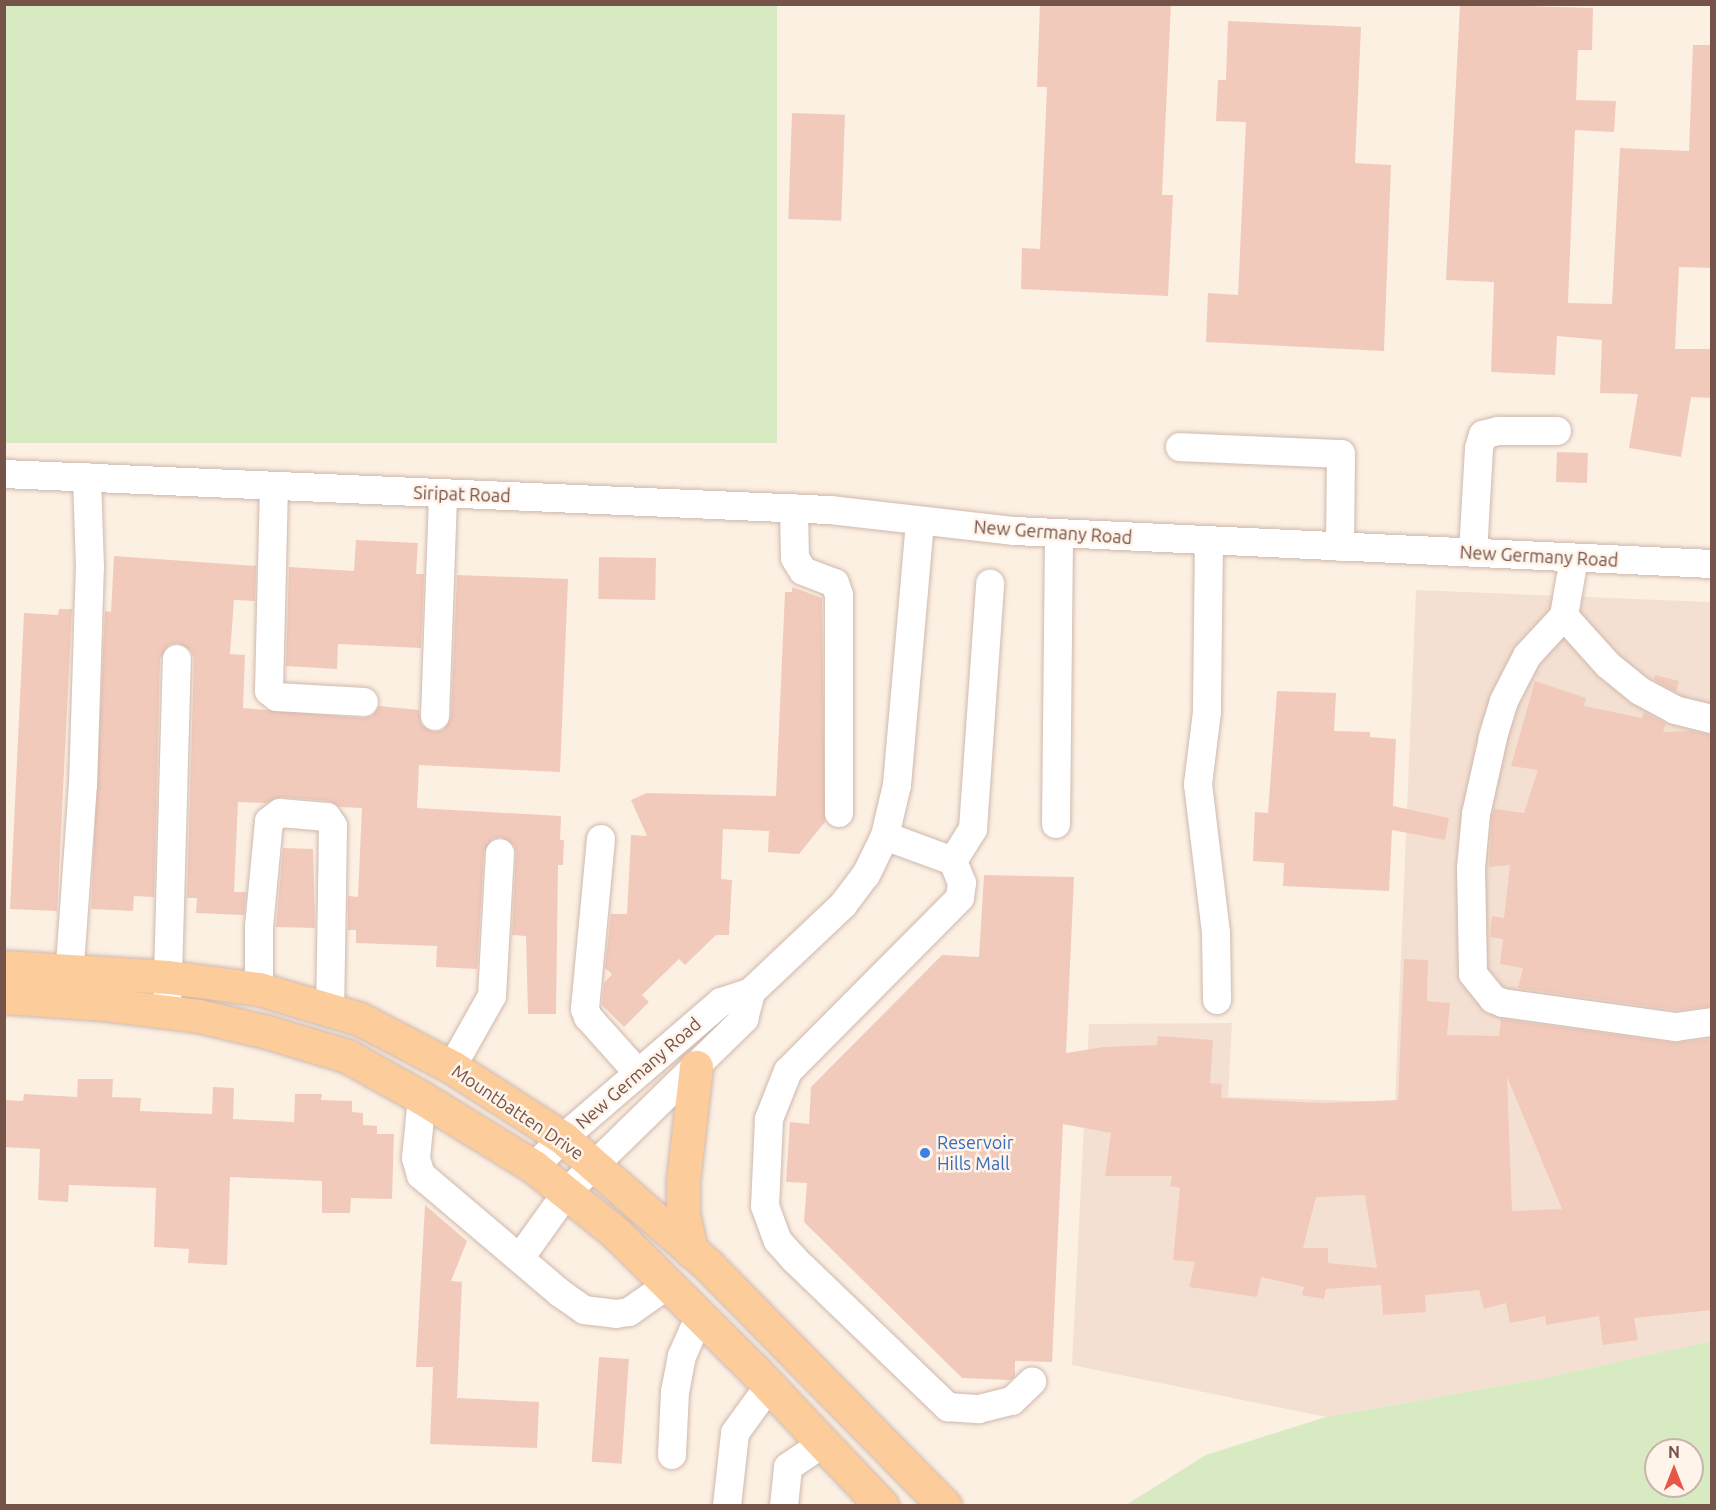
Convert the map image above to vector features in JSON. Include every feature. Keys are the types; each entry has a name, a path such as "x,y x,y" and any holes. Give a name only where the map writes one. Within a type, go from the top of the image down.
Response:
{"main road":[{"name":"Mountbatten Drive","path":"4,967 167,1012 267,1032 346,1056 422,1098 534,1167 567,1192 669,1284 882,1506"},
{"name":"Mountbatten Drive","path":"4,997 68,986 168,977 259,990 360,1018 452,1067 562,1138 691,1251 821,1376 945,1506"},
{"path":"691,1251 682,1214 682,1181 696,1067"}],"street":[{"path":"1473,553 1479,448 1483,435 1498,431 1557,431"},
{"path":"1180,447 1341,454 1340,547"},
{"name":"Siripat Road","path":"4,474 794,508 920,522"},
{"path":"68,986 83,786 90,568 87,477"},
{"path":"274,486 269,692 277,697 364,702"},
{"path":"435,716 443,493"},
{"path":"794,508 795,558 803,571 835,583 839,595 839,813"},
{"name":"New Germany Road","path":"534,1167 562,1138 721,1002 751,992 843,904 866,875 885,836 897,785 920,522 1059,533 1209,541 1712,564"},
{"path":"1056,824 1059,533"},
{"path":"1209,541 1207,712 1198,784 1216,933 1217,1000"},
{"path":"1575,558 1564,616 1527,656 1504,700 1493,738 1476,814 1471,868 1473,975 1493,999 1503,1003 1676,1027 1712,1022"},
{"path":"953,861 973,829 990,584"},
{"path":"1564,616 1608,665 1640,692 1675,710 1712,719"},
{"path":"167,1012 177,659"},
{"path":"259,990 259,927 269,821 280,813 327,817 333,826 330,1010"},
{"path":"885,836 953,861 962,883 954,907 780,1082 769,1119 765,1206 778,1241 794,1259 948,1407 979,1409 1012,1401 1032,1382"},
{"path":"601,839 585,1009 588,1017 638,1073"},
{"path":"452,1067 492,996 500,853"},
{"name":"New Germany Road","path":"520,1258 567,1192 593,1164 744,1019 751,992"},
{"path":"422,1098 416,1158 422,1175 560,1293 597,1314 629,1312 669,1284"},
{"path":"672,1455 675,1392 682,1356 700,1315"},
{"path":"727,1506 735,1433 769,1386"},
{"path":"784,1506 788,1467 821,1445"}],"shaded area":[{"path":"1416,590 1711,602 1711,1341 1550,1377 1326,1417 1072,1365 1089,1024 1232,1023 1228,1097 1395,1102"}],"green space":[{"path":"5,4 777,4 777,443 5,443"},
{"path":"1711,1341 1711,1505 1126,1505 1206,1455 1326,1417 1550,1377"}],"building":[{"path":"1040,4 1171,4 1162,195 1173,195 1168,296 1021,289 1022,248 1040,249 1047,87 1037,87"},
{"path":"1460,4 1593,8 1592,50 1578,50 1576,100 1616,101 1614,132 1575,130 1568,303 1612,304 1620,148 1689,151 1693,45 1712,45 1712,268 1679,267 1675,349 1712,349 1712,398 1691,397 1681,457 1629,448 1638,394 1600,393 1602,340 1557,336 1555,375 1491,372 1494,282 1446,280"},
{"path":"1228,21 1361,27 1355,163 1391,165 1384,351 1206,342 1208,293 1238,295 1246,122 1216,121 1218,80 1226,80"},
{"path":"792,113 845,115 841,221 788,219"},
{"path":"1557,452 1588,453 1587,483 1556,482"},
{"path":"356,540 418,543 416,574 424,574 421,648 338,644 337,669 286,666 289,567 354,571"},
{"path":"114,556 256,566 255,601 234,600 230,654 245,655 243,708 363,718 372,716 379,706 419,710 421,724 434,732 443,730 451,717 457,575 568,579 560,772 419,765 417,808 561,816 560,840 564,840 563,865 558,865 556,1014 528,1014 526,936 512,935 516,853 514,845 501,837 492,839 484,852 477,969 436,967 437,946 356,943 356,930 348,930 348,896 358,897 362,808 340,807 329,801 281,797 266,803 238,802 234,892 246,892 244,915 196,913 197,898 187,898 194,659 191,651 178,643 169,645 160,659 154,897 134,896 133,911 91,909 105,611 111,612"},
{"path":"599,557 656,558 655,600 598,599"},
{"path":"792,587 822,598 825,822 799,854 768,852 769,831 723,829 721,879 732,880 729,935 716,935 685,965 679,959 642,995 649,1002 624,1027 602,1005 604,983 612,974 605,968 611,914 627,914 631,835 647,836 631,800 647,793 776,796 785,592 792,592"},
{"path":"59,609 72,609 57,911 10,909 24,613 58,615"},
{"path":"1655,675 1679,681 1676,692 1654,680"},
{"path":"1535,681 1586,698 1584,706 1642,718 1644,712 1666,724 1663,732 1690,731 1712,735 1712,1006 1676,1010 1518,988 1523,968 1500,964 1503,939 1490,937 1492,916 1504,918 1510,865 1489,867 1492,817 1494,809 1524,813 1538,770 1511,766"},
{"path":"1277,691 1336,693 1334,731 1370,732 1370,737 1396,739 1393,806 1449,818 1445,840 1392,830 1389,891 1283,886 1284,863 1253,861 1255,812 1268,813"},
{"path":"283,848 313,849 315,928 276,927"},
{"path":"984,875 1074,877 1066,1053 1104,1047 1157,1045 1158,1036 1213,1040 1210,1083 1222,1084 1221,1098 1323,1103 1398,1100 1404,959 1428,960 1427,1001 1450,1003 1447,1035 1499,1036 1501,1019 1674,1043 1712,1039 1712,1310 1634,1318 1638,1340 1603,1345 1599,1316 1546,1325 1545,1316 1510,1323 1506,1303 1484,1309 1479,1290 1425,1295 1426,1312 1383,1315 1381,1285 1326,1289 1324,1299 1302,1295 1304,1287 1261,1277 1257,1297 1189,1287 1195,1262 1173,1260 1180,1188 1170,1186 1172,1176 1105,1176 1111,1133 1063,1124 1052,1362 1015,1361 1015,1376 1011,1380 962,1378 804,1222 807,1183 786,1182 790,1122 809,1124 811,1087 942,955 979,957","holes":["1507,1077 1562,1209 1512,1211","1365,1195 1377,1268 1328,1263 1328,1248 1303,1248 1316,1197"]},
{"path":"78,1079 113,1079 112,1097 141,1098 140,1111 212,1114 213,1087 234,1088 233,1119 294,1122 295,1094 322,1094 321,1100 352,1101 352,1112 363,1113 363,1125 377,1126 377,1134 394,1134 392,1199 351,1198 350,1213 322,1213 322,1181 230,1177 227,1265 188,1263 189,1249 154,1247 156,1188 69,1185 68,1202 38,1200 40,1149 4,1147 4,1100 23,1101 24,1094 77,1097"},
{"path":"425,1205 467,1241 451,1281 462,1282 457,1398 539,1402 537,1448 430,1444 433,1367 416,1367"},
{"path":"599,1357 629,1359 622,1464 592,1462"}],"place":[{"name":"Reservoir Hills Mall","path":"925,1153"}]}
